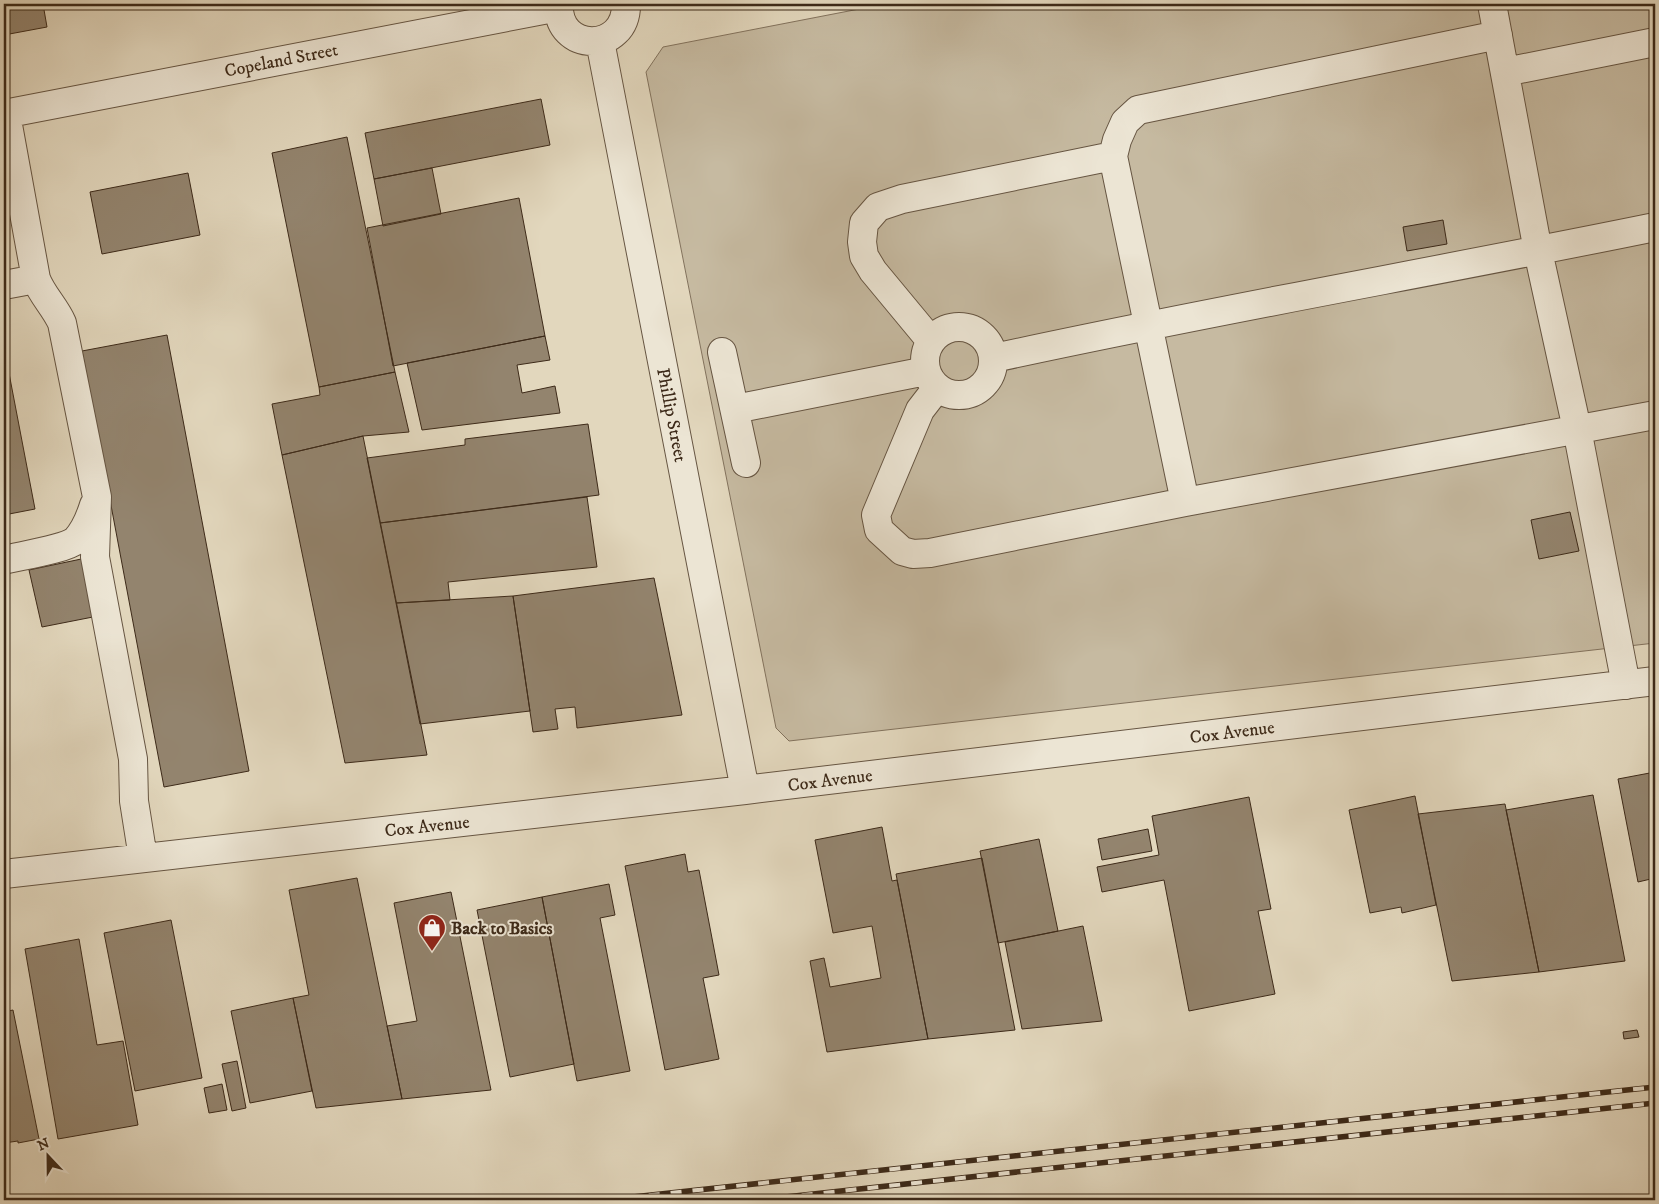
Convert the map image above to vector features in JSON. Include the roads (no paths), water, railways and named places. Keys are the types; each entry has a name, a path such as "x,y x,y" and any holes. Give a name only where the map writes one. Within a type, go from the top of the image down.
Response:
{"street":[{"path":"559,5 560,19 566,29 584,41 600,41 615,33 623,24 626,4"},
{"path":"1492,4 1538,251 1577,429 1626,685"},
{"name":"Copeland Street","path":"5,114 559,5"},
{"path":"1185,502 1113,156 1117,140 1125,122 1138,110 1498,35"},
{"name":"Phillip Street","path":"600,41 745,790"},
{"path":"1505,72 1655,42"},
{"path":"5,114 36,279 40,290 58,314 62,323 97,497 95,557 133,759 134,800 143,858"},
{"path":"931,341 873,271 864,256 862,242 864,224 878,207 902,199 1113,156"},
{"path":"994,358 1148,325 1655,227"},
{"path":"4,285 36,279"},
{"path":"963,327 974,330 984,337 991,346 994,358 993,370 988,380 980,389 970,394 958,396 946,394 931,379 925,360 931,341 940,332 951,328 963,327"},
{"path":"722,352 746,463"},
{"path":"931,379 876,515 878,530 902,551 913,554 930,553 1185,502 1655,415"},
{"path":"735,409 931,379"},
{"path":"4,560 64,546 74,541 90,520 97,497"},
{"name":"Cox Avenue","path":"4,874 745,790 1655,681"}],"railway":[{"path":"605,1200 1655,1087"},
{"path":"758,1200 1655,1103"}],"place":[{"name":"Back to Basics","path":"432,952"}]}
